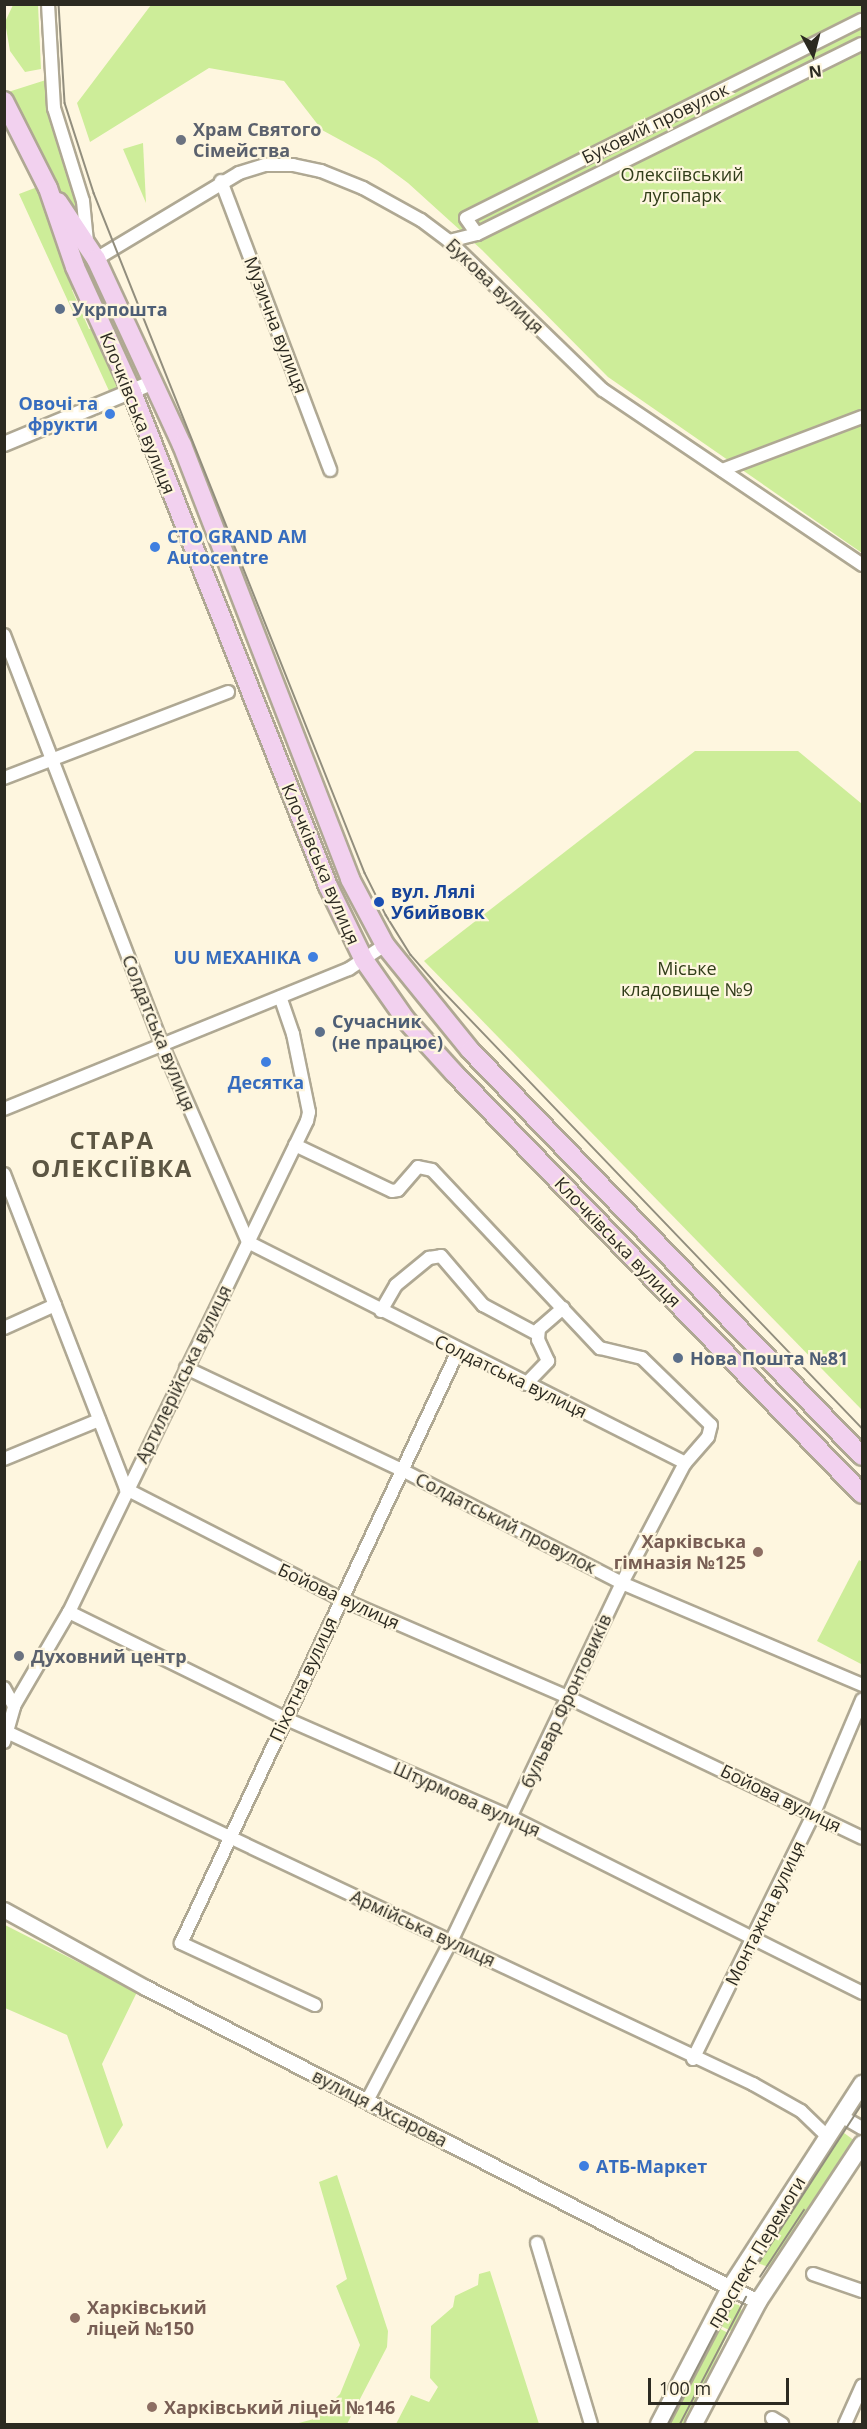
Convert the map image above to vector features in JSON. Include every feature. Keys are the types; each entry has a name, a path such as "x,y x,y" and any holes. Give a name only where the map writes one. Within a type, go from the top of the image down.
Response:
{"main road":[{"name":"Клочківська вулиця","path":"4,101 48,188 75,267 132,392 343,923 364,960 406,1020 454,1074 862,1494"},
{"name":"Клочківська вулиця","path":"48,188 92,251 154,382 268,657 350,879 385,945 470,1050 862,1456"},
{"name":"проспект Перемоги","path":"659,2424 730,2288 862,2084"},
{"name":"проспект Перемоги","path":"694,2424 758,2302 862,2144"}],"street":[{"name":"Клочківська вулиця","path":"48,4 54,108 83,201 92,251"},
{"name":"Буковий провулок","path":"477,234 466,218 862,20"},
{"name":"Буковий провулок","path":"449,241 477,234 862,44"},
{"name":"Букова вулиця","path":"92,251 221,181 265,165 293,165 321,171 382,199 449,241 603,390 862,565"},
{"name":"Музична вулиця","path":"221,181 330,470"},
{"path":"4,444 154,382"},
{"path":"722,470 862,417"},
{"name":"Солдатська вулиця","path":"4,634 44,730 50,761 162,1045 248,1242 458,1351 685,1463"},
{"path":"4,778 228,692"},
{"path":"4,1109 280,997 364,960 385,945"},
{"name":"Артилерійська вулиця","path":"7,1737 14,1706 69,1612 126,1489 248,1242 309,1112 293,1034 280,997"},
{"name":"бульвар Фронтовиків","path":"295,1145 392,1191 399,1190 418,1167 432,1170 600,1348 642,1358 707,1418 711,1425 708,1437 685,1463 622,1583 451,1941 367,2101"},
{"path":"4,1174 126,1489"},
{"path":"381,1311 396,1285 429,1258 441,1256 483,1305 537,1334 548,1361 526,1384"},
{"path":"4,1328 55,1305"},
{"path":"537,1334 563,1308"},
{"name":"Піхотна вулиця","path":"315,2005 181,1943 284,1718 458,1351"},
{"name":"Солдатський провулок","path":"186,1368 402,1470 622,1583 862,1685"},
{"path":"4,1459 99,1420"},
{"name":"Бойова вулиця","path":"126,1489 341,1599 567,1697 862,1838"},
{"name":"Штурмова вулиця","path":"69,1612 284,1718 511,1817 753,1935 862,1993"},
{"path":"4,1688 14,1706"},
{"name":"Монтажна вулиця","path":"693,2059 814,1814 862,1700"},
{"name":"Армійська вулиця","path":"7,1737 229,1836 693,2059 778,2097 811,2118 828,2136"},
{"name":"вулиця Ахсарова","path":"4,1910 367,2101 758,2302"},
{"path":"842,2116 862,2128"},
{"path":"537,2243 591,2424"},
{"path":"813,2274 862,2290"},
{"path":"845,2424 862,2386"}],"green space":[{"path":"13,5 38,5 41,69 25,72 10,51 5,22"},
{"name":"Олексіївський лугопарк","path":"151,5 862,5 862,553 608,377 482,250 408,183 377,160 322,130 284,81 209,68 90,142 77,103"},
{"path":"49,79 96,259 154,382 110,393 19,194 40,186 5,93","holes":["83,286 102,327 89,329 72,290"]},
{"path":"143,143 146,203 123,149"},
{"name":"Міське кладовище №9","path":"695,751 798,751 862,804 862,1410 424,961"},
{"path":"859,1560 862,1562 861,1664 817,1641"},
{"path":"5,1925 137,1992 102,2064 123,2125 107,2149 67,2035 5,2008"},
{"path":"840,2130 855,2141 772,2268 757,2263 779,2230 773,2226"},
{"path":"337,2175 388,2331 387,2347 347,2424 295,2424 314,2419 340,2394 360,2345 336,2286 347,2279 319,2182"},
{"path":"490,2271 539,2424 396,2424 411,2395 429,2402 438,2387 430,2378 431,2326 453,2307 455,2296 478,2285 479,2274"},
{"path":"730,2303 739,2305 743,2313 733,2332 715,2323"},
{"path":"713,2325 728,2333 686,2424 661,2424"}],"tram line":[{"path":"59,4 65,103 94,193 365,873 386,915 411,955 441,989 862,1428"},
{"path":"668,2424 723,2318 862,2104"},
{"path":"760,2277 804,2210"},
{"path":"680,2424 746,2297"}],"place":[{"name":"Храм Святого Сімейства","path":"181,140"},
{"name":"Укрпошта","path":"60,309"},
{"name":"Овочі та фрукти","path":"110,414"},
{"name":"СТО GRAND AM Autocentre","path":"155,547"},
{"name":"вул. Лялі Убийвовк","path":"379,902"},
{"name":"UU МЕХАНІКА","path":"313,957"},
{"name":"Сучасник (не працює)","path":"320,1032"},
{"name":"Десятка","path":"266,1062"},
{"name":"Нова Пошта №81","path":"678,1358"},
{"name":"Харківська гімназія №125","path":"758,1552"},
{"name":"Духовний центр","path":"19,1656"},
{"name":"АТБ-Маркет","path":"584,2166"},
{"name":"Харківський ліцей №150","path":"75,2318"},
{"name":"Харківський ліцей №146","path":"152,2407"}],"district":[{"name":"СТАРА ОЛЕКСІЇВКА","path":"112,1154"}]}
